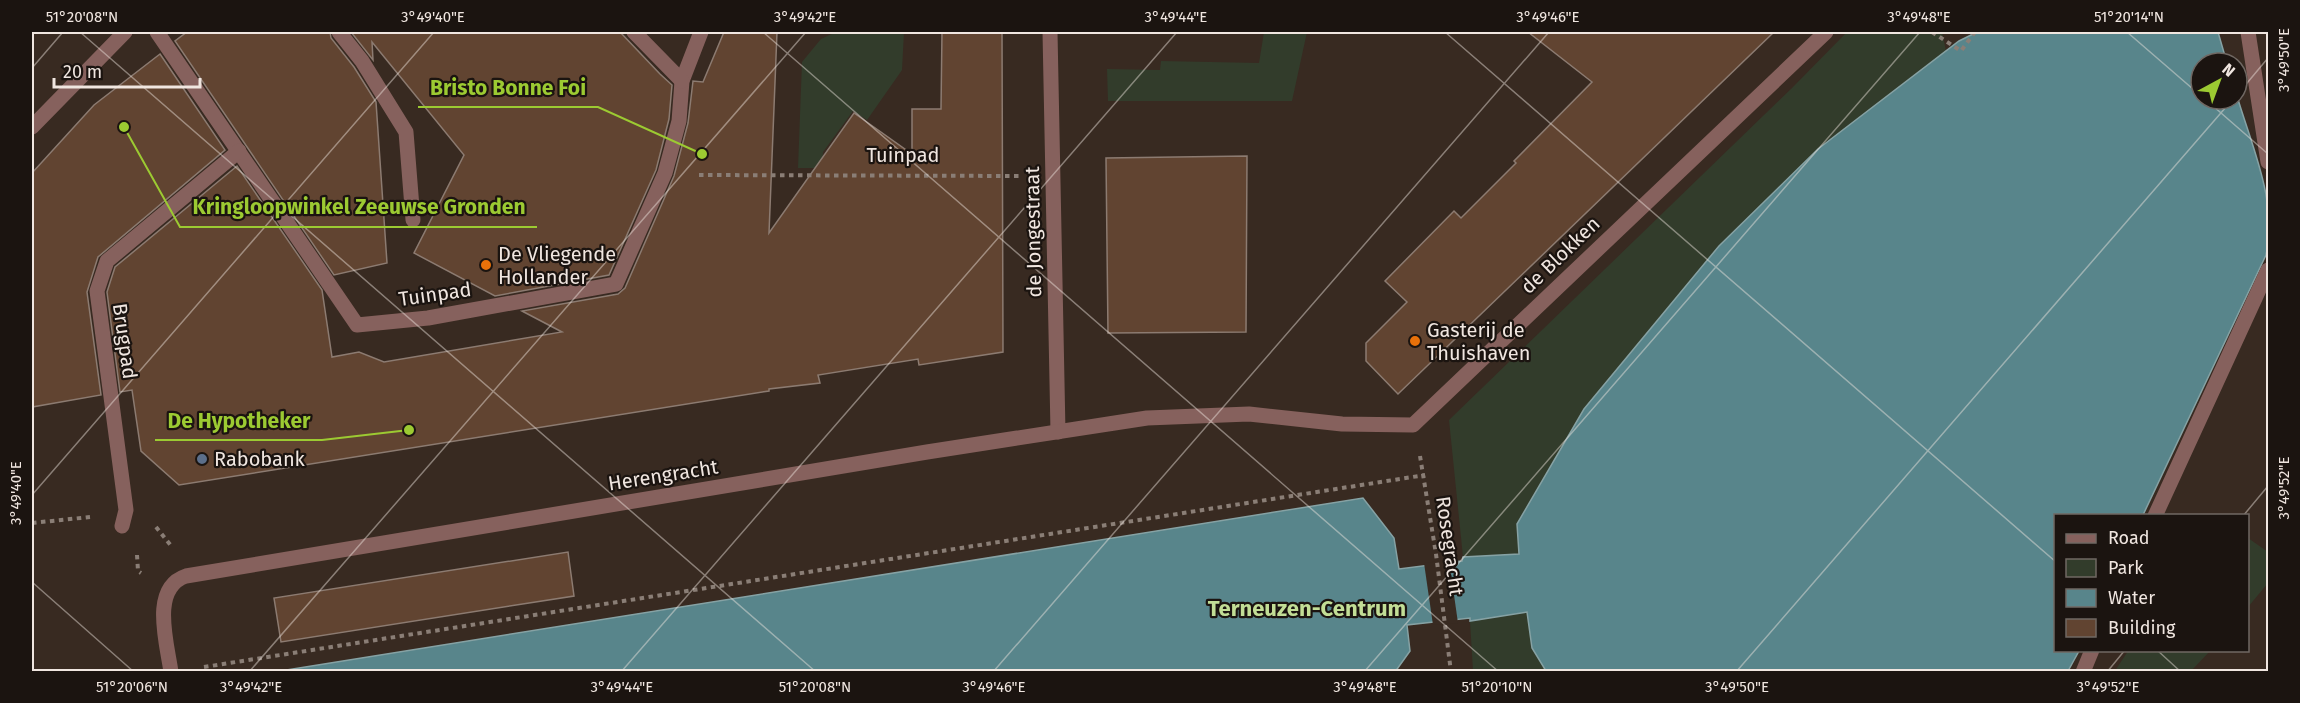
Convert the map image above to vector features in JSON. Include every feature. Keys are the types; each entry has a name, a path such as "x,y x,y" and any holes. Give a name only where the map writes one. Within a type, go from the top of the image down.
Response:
{"street":[{"path":"32,127 125,32"},
{"name":"Tuinpad","path":"157,32 357,325 428,318 616,284 665,173"},
{"path":"339,32 362,61 406,132 413,220"},
{"path":"634,32 682,81"},
{"path":"665,173 679,121 682,81 701,32"},
{"name":"de Jongestraat","path":"1050,32 1058,432"},
{"name":"de Blokken","path":"1413,425 1826,32"},
{"path":"2248,32 2268,162"},
{"name":"Brugpad","path":"122,526 126,510 97,291 106,261 239,151"},
{"path":"2156,514 2268,270"},
{"name":"Herengracht","path":"171,672 164,615 165,595 176,579 186,576 1147,418 1249,414 1342,424 1413,425"},
{"path":"2082,672 2092,652"}],"path":[{"path":"1932,32 1961,51 1976,32"},
{"name":"Tuinpad","path":"665,173 785,176 1052,176"},
{"name":"Rosegracht","path":"1413,425 1425,475 1451,672"},
{"path":"230,664 1425,475"},
{"path":"32,524 91,517"}],"green space":[{"path":"836,32 904,32 902,70 867,120 853,111 823,152 822,168 798,168 802,62 821,39"},
{"path":"1264,32 1307,32 1292,101 1108,101 1107,69 1160,70 1161,61 1259,63"},
{"path":"1847,32 1942,32 1946,51 1818,149 1719,246 1584,409 1517,524 1520,554 1463,557 1449,420"},
{"path":"2249,539 2268,552 2268,583 2249,606"},
{"path":"1527,612 1532,648 1546,671 1473,671 1470,621"},
{"path":"2127,652 2209,652 2191,671 2115,671"}],"water":[{"path":"1977,32 2218,32 2224,51 2189,51 2189,111 2242,111 2266,195 2269,235 2266,255 2143,514 2054,514 2054,652 2078,652 2068,671 1546,671 1532,648 1527,612 1470,621 1470,618 1407,625 1410,651 1395,672 274,672 1363,498 1394,538 1399,569 1462,561 1463,557 1519,554 1517,524 1584,409 1719,246 1818,149 1959,41"}],"pier":[{"path":"1449,560 1458,623 1433,625 1424,563"}],"building":[{"path":"187,32 330,32 331,38 354,67 376,102 387,263 334,275 175,41"},
{"path":"351,32 620,32 672,85 669,119 656,170 609,275 495,296 414,253 464,155 372,42 373,60"},
{"path":"724,32 777,32 769,233 854,113 912,154 912,109 941,109 942,32 1002,32 1003,352 919,365 918,359 818,375 820,383 769,389 769,391 179,485 141,451 132,390 120,392 107,292 115,267 237,166 322,290 332,357 359,352 384,362 562,332 522,311 618,294 625,288 674,176 688,123 693,81 703,82"},
{"path":"1528,32 1774,32 1398,394 1366,361 1366,343 1407,302 1385,281 1454,211 1461,218 1592,82"},
{"path":"160,54 225,150 98,257 87,292 101,395 32,407 32,173 94,105"},
{"path":"1247,156 1246,332 1108,333 1106,158"},
{"path":"568,552 574,596 281,642 274,598"}],"place":[{"name":"Kringloopwinkel Zeeuwse Gronden","path":"124,127"},
{"name":"Bristo Bonne Foi","path":"702,154"},
{"name":"De Vliegende Hollander","path":"486,265"},
{"name":"Gasterij de Thuishaven","path":"1415,341"},
{"name":"De Hypotheker","path":"409,430"},
{"name":"Rabobank","path":"202,459"}],"district":[{"name":"Terneuzen-Centrum","path":"1307,608"}]}
